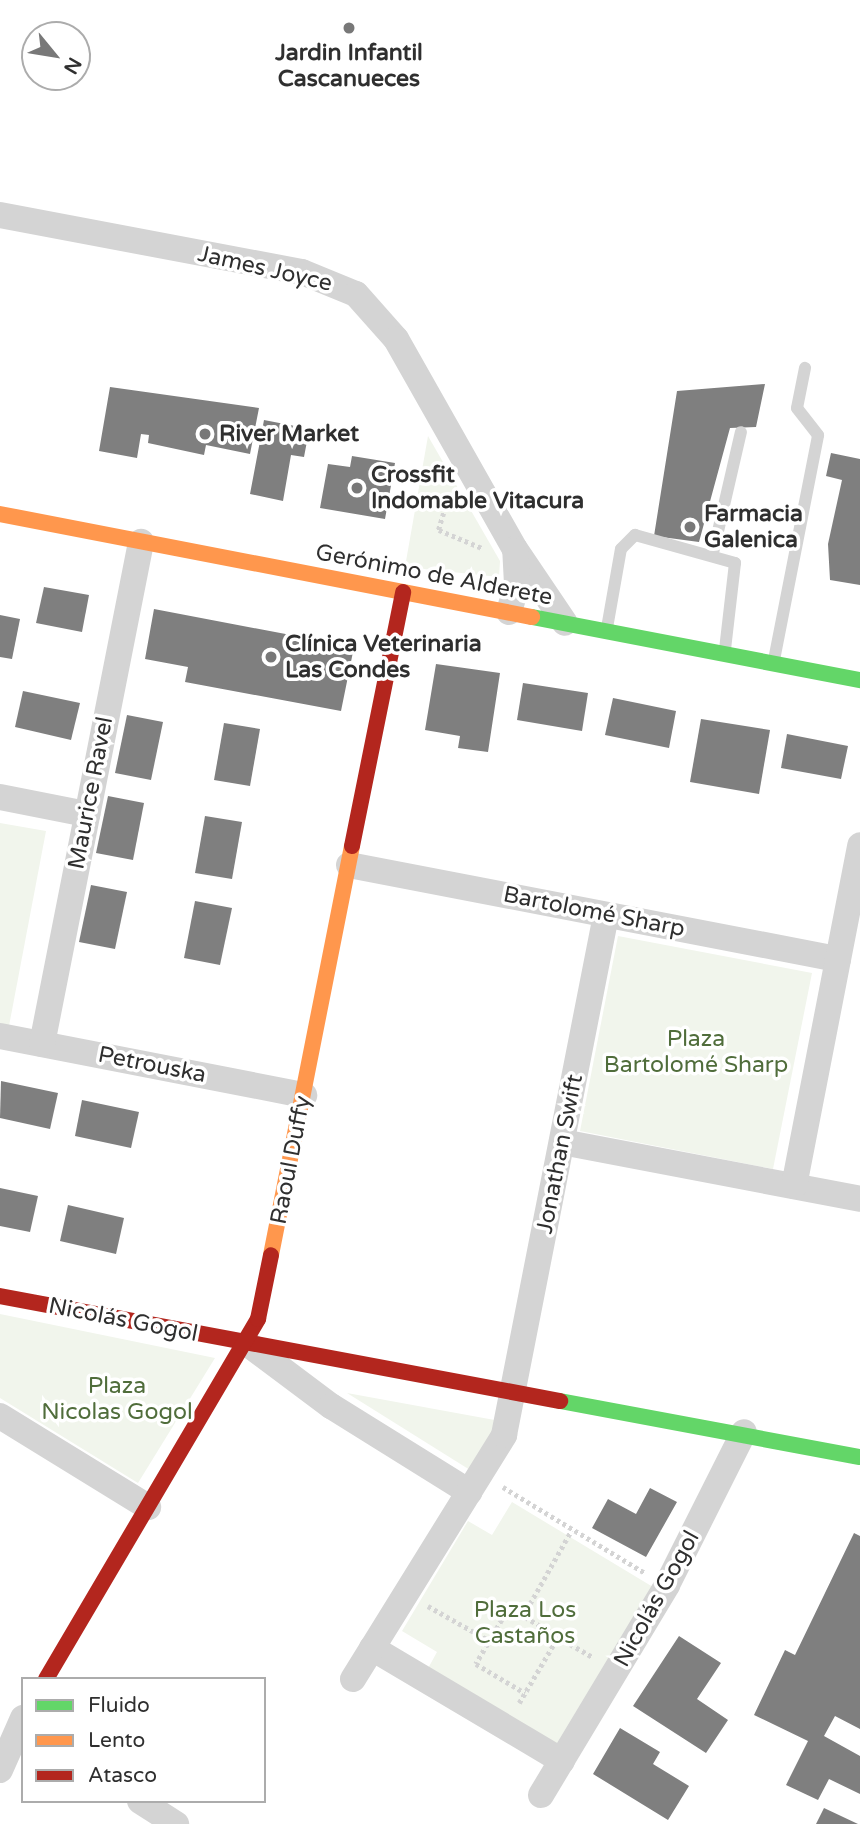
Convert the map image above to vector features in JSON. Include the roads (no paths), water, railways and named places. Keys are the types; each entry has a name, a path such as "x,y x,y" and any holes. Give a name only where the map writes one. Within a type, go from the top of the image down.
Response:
{"street":[{"name":"James Joyce","path":"0,215 302,272 356,294 396,339 515,549 565,623"},
{"name":"Gerónimo de Alderete","path":"0,514 860,680"},
{"name":"Maurice Ravel","path":"42,1044 142,542"},
{"name":"James Joyce","path":"509,612 517,584 515,549"},
{"name":"Raoul Duffy","path":"47,1677 247,1343 264,1297 404,592"},
{"path":"0,797 87,814"},
{"path":"794,1186 860,845"},
{"name":"Bartolomé Sharp","path":"349,865 838,959"},
{"name":"Jonathan Swift","path":"513,1393 606,915"},
{"name":"Petrouska","path":"0,1036 304,1095"},
{"path":"562,1142 860,1199"},
{"name":"Nicolás Gogol","path":"0,1296 513,1393 744,1433 860,1457"},
{"name":"Nicolás Gogol","path":"247,1343 331,1406 475,1482"},
{"path":"353,1679 504,1434 513,1393"},
{"path":"0,1416 148,1507"},
{"name":"Nicolás Gogol","path":"541,1795 667,1585 744,1433"},
{"path":"372,1648 562,1761"},
{"path":"0,1770 16,1723"},
{"path":"142,1803 176,1824"}],"lane":[{"path":"773,664 817,435 797,408 806,368"},
{"path":"713,553 741,432"},
{"path":"606,631 621,550 635,535 729,557 738,578 724,653"}],"place":[{"name":"Jardin Infantil Cascanueces","path":"349,28"},
{"name":"River Market","path":"205,434"},
{"name":"Crossfit Indomable Vitacura","path":"357,488"},
{"name":"Farmacia Galenica","path":"690,527"},
{"name":"Clínica Veterinaria Las Condes","path":"271,657"}],"park label":[{"name":"Plaza Bartolomé Sharp","path":"696,1052"},
{"name":"Plaza Nicolas Gogol","path":"117,1399"},
{"name":"Plaza Los Castaños","path":"525,1623"}]}
